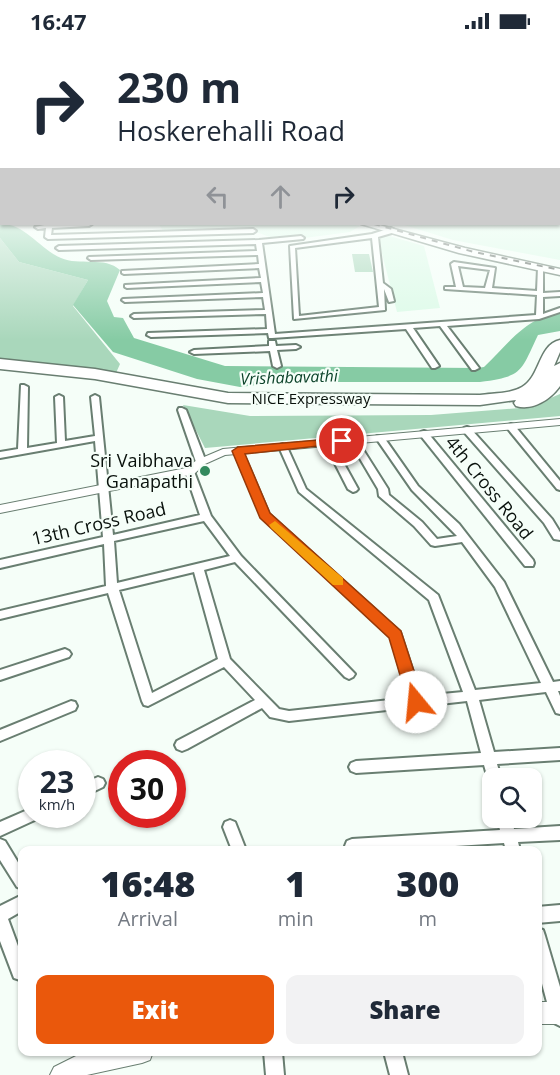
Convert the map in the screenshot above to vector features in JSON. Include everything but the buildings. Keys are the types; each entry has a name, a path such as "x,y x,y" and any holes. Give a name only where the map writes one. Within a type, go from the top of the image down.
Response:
{"highway":[{"path":"438,243 470,253 560,272"},
{"path":"451,243 560,266"},
{"name":"NICE Expressway","path":"0,364 118,378 228,398 480,400 513,396 530,390 541,377 549,353 560,344"},
{"name":"NICE Expressway","path":"0,374 96,383 222,406 278,410 478,409 531,402 549,392 557,380 560,368"}],"street":[{"path":"59,248 202,243"},
{"path":"259,243 272,349 277,366"},
{"path":"304,243 296,244 291,250 296,318 383,309 376,243"},
{"path":"97,246 106,258"},
{"path":"91,258 260,253"},
{"path":"462,265 470,253"},
{"path":"460,289 454,265 493,269 488,290"},
{"path":"182,314 147,285 127,272 262,266"},
{"path":"539,317 541,268"},
{"path":"289,291 288,281 293,278"},
{"path":"127,286 264,280"},
{"path":"379,283 388,289 391,301"},
{"path":"447,288 560,294"},
{"path":"125,300 266,295"},
{"path":"151,335 271,334 409,327 539,317 560,310"},
{"path":"134,316 268,312"},
{"path":"442,324 475,368"},
{"path":"409,327 435,366"},
{"path":"194,352 296,347"},
{"path":"22,452 24,387"},
{"path":"59,397 61,444"},
{"path":"95,397 105,488 112,587 148,701 225,661"},
{"path":"182,410 201,462"},
{"path":"0,509 190,471 201,462 223,452 559,423"},
{"path":"511,428 560,486"},
{"path":"467,430 548,521 558,537"},
{"name":"4th Cross Road","path":"424,434 529,563"},
{"path":"0,455 100,438"},
{"path":"380,438 415,488 464,538 500,585 554,687 560,709"},
{"path":"353,440 383,489 384,496 418,524 435,543 441,544 464,538"},
{"path":"328,442 353,489"},
{"path":"283,447 303,490 434,598 472,698 491,768"},
{"path":"238,451 265,515 396,635 416,702"},
{"path":"190,471 206,517 237,558 349,674"},
{"name":"13th Cross Road","path":"0,564 206,517"},
{"path":"0,615 237,558"},
{"path":"198,567 225,661 275,713 289,716 472,698 554,687"},
{"path":"0,675 65,654"},
{"path":"182,745 264,701"},
{"path":"0,736 71,706"},
{"path":"356,767 560,754"},
{"path":"0,829 18,821"},
{"path":"230,827 237,846"},
{"path":"507,828 512,844"},
{"path":"352,846 512,844 560,833"},
{"path":"0,846 18,875"},
{"path":"18,906 0,917 18,966"},
{"path":"542,915 560,913"},
{"path":"542,953 560,1015 542,1013"},
{"path":"72,1068 124,1056"},
{"path":"273,1056 275,1075"},
{"path":"394,1056 399,1075"}],"shaded area":[{"path":"0,243 4,243 19,262 88,280 73,306 120,364 116,373 0,359"},
{"path":"379,243 414,243 424,246 440,308 397,312"},
{"path":"470,243 560,243 560,260"},
{"path":"352,254 369,254 373,272 355,272"},
{"path":"560,394 560,416 205,448 183,405 250,416 431,415 519,408"}],"water":[{"name":"Vrishabavathi","path":"4,243 39,243 61,258 107,263 114,266 120,270 107,301 114,317 123,318 134,338 225,366 477,368 484,367 526,327 560,312 560,331 538,335 523,365 513,375 480,382 281,382 240,387 197,379 113,352 73,305 88,280 19,262"}],"railway":[{"path":"443,243 560,270"}],"slow traffic":[{"path":"275,525 338,582"}],"place":[{"name":"Sri Vaibhava Ganapathi","path":"205,471"}],"route":[{"path":"342,441 238,451 265,515 396,635 416,702"}]}
